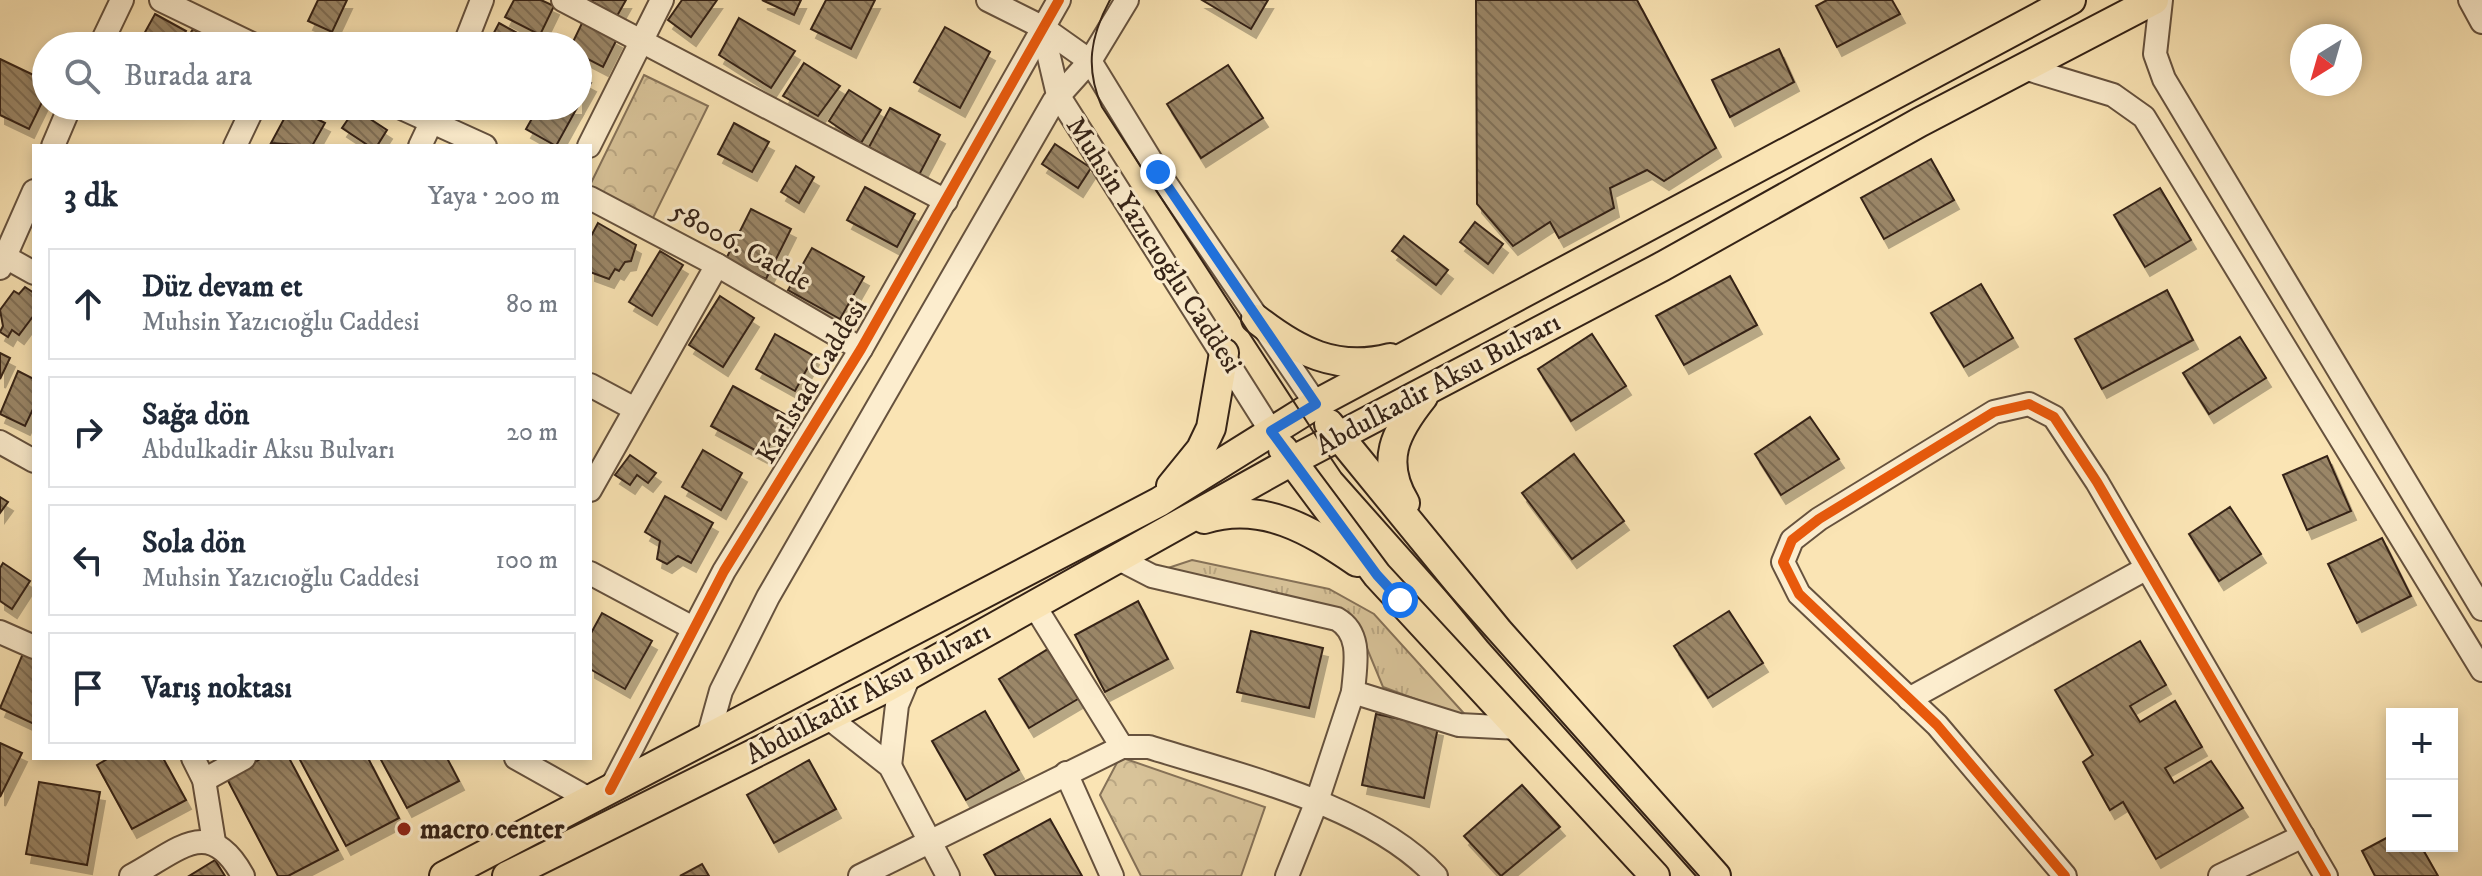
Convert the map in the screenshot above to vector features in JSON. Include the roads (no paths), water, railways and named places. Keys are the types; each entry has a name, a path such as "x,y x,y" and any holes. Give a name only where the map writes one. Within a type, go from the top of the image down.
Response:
{"main road":[{"name":"Abdulkadir Aksu Bulvarı","path":"444,876 709,734 1159,502 1316,404 2071,0"},
{"name":"Abdulkadir Aksu Bulvarı","path":"507,876 829,718 1292,461 1663,266 2154,0"},
{"path":"1256,319 1294,349 1326,358 1379,361 1418,350"},
{"path":"1159,502 1201,449 1211,428 1224,353"},
{"path":"1431,388 1403,422 1390,469 1397,490 1432,548"},
{"name":"Muhsin Yazıcıoğlu Caddesi","path":"1316,404 1337,438 1432,548 1499,632 1716,876"},
{"name":"Muhsin Yazıcıoğlu Caddesi","path":"1271,431 1377,575 1655,876"},
{"path":"1165,531 1228,512 1265,515 1296,524 1377,575"}],"street":[{"path":"107,32 122,0"},
{"path":"161,0 227,32"},
{"path":"469,32 482,0"},
{"path":"563,0 946,201"},
{"path":"590,144 662,0"},
{"path":"988,0 1042,27"},
{"name":"Karlstad Caddesi","path":"600,795 724,571 861,349 1059,0"},
{"path":"709,734 721,691 768,597 1058,95 1090,61 1127,0"},
{"path":"2161,0 2155,54 2184,111 2482,609"},
{"path":"2470,0 2482,22"},
{"name":"Muhsin Yazıcıoğlu Caddesi","path":"1042,27 1090,61 1158,172 1316,404"},
{"name":"Muhsin Yazıcıoğlu Caddesi","path":"1042,27 1058,95 1271,431"},
{"path":"2024,68 2122,99 2138,110 2154,131 2482,670"},
{"path":"2154,131 2167,117 2184,111"},
{"path":"54,144 64,120"},
{"path":"236,144 247,120"},
{"path":"421,144 433,120"},
{"path":"445,120 482,144"},
{"path":"32,195 2,259 32,272"},
{"name":"58006. Cadde","path":"592,199 717,265 861,349"},
{"path":"592,486 633,408 717,265"},
{"path":"592,386 633,408"},
{"path":"2065,876 1937,725 1799,594 1783,562 1792,540 1819,519 1994,412 2029,404 2054,417 2147,568 2326,876"},
{"path":"0,442 32,460"},
{"path":"1117,558 1152,576 1337,619 1348,625 1354,639 1353,692 1317,801 1287,876"},
{"path":"1909,699 2147,568"},
{"path":"592,574 693,628"},
{"path":"1034,605 1122,747"},
{"path":"0,632 32,646"},
{"path":"890,766 897,705 910,674"},
{"path":"1353,692 1459,725 1519,728"},
{"path":"829,718 890,766 948,876"},
{"path":"860,876 1122,747 1149,747 1317,801 1415,853 1436,876"},
{"path":"194,760 204,780 214,842"},
{"path":"204,780 240,760"},
{"path":"521,760 600,795"},
{"path":"1066,773 1112,876"},
{"path":"2220,876 2303,836"},
{"path":"131,876 198,841 214,842 231,854 243,876"}],"tram line":[{"path":"1110,0 1098,27 1092,53 1093,79 1102,107 1322,445 1341,473 1699,876"}],"place":[{"name":"macro center","path":"404,829"}]}
